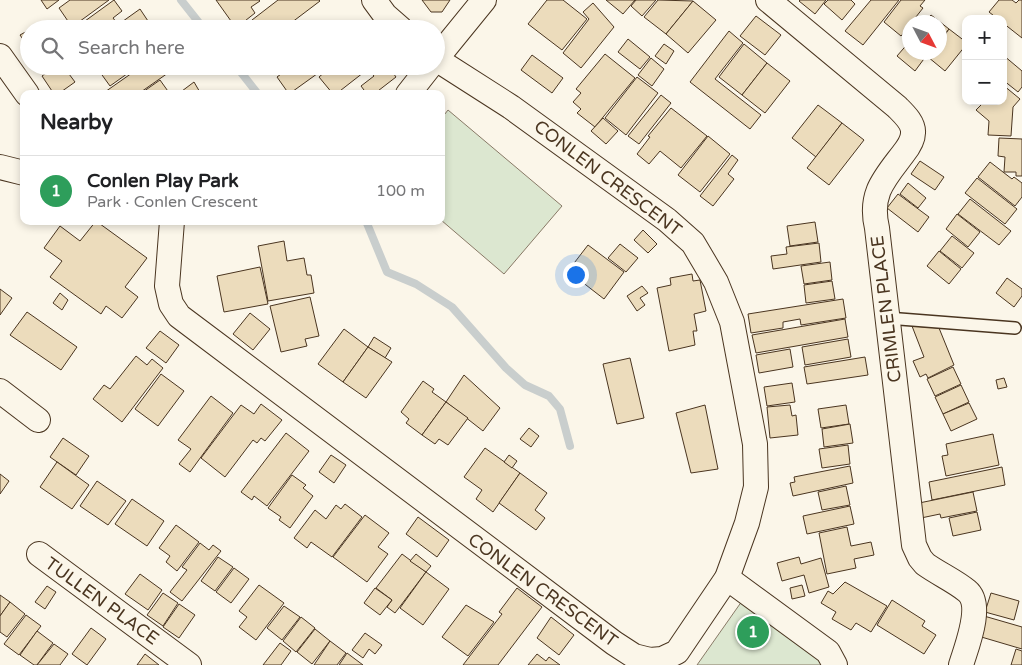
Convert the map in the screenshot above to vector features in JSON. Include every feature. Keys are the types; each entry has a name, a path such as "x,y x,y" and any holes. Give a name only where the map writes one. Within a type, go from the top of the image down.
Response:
{"street":[{"path":"374,0 391,20"},
{"path":"445,48 484,0"},
{"name":"CRIMLEN PLACE","path":"768,0 897,107 909,119 914,133 908,147 880,184 874,214 914,545 925,564 969,593 974,603 973,621 961,665"},
{"path":"0,56 24,90"},
{"name":"CONLEN CRESCENT","path":"172,225 167,286 171,304 178,316 614,643 634,656 664,662 677,652 727,578 747,522 756,487 755,444 732,322 716,282 693,243 667,220 511,107 445,65"},
{"path":"411,90 423,75"},
{"path":"0,167 20,173"},
{"path":"0,391 38,420"},
{"name":"TULLEN PLACE","path":"39,554 189,665"},
{"path":"727,578 828,652 835,665"}],"lane":[{"path":"887,318 1015,328"}],"green space":[{"path":"448,110 562,206 504,274 445,223 445,114"},
{"path":"742,601 827,665 697,665"}],"building":[{"path":"41,0 59,0 47,9"},
{"path":"70,0 109,0 82,20 67,20 59,8"},
{"path":"114,0 122,11 113,18 115,20 86,20"},
{"path":"216,0 260,1 251,7 255,13 246,20 230,20"},
{"path":"278,0 320,1 295,20 252,20"},
{"path":"422,0 450,0 442,12 431,12"},
{"path":"547,0 563,0 587,19 562,50 528,24"},
{"path":"606,0 635,0 623,14"},
{"path":"636,0 656,0 642,16 631,6"},
{"path":"658,0 693,1 666,34 644,17"},
{"path":"800,0 826,0 815,14"},
{"path":"828,0 851,0 855,4 842,20 824,4"},
{"path":"871,0 899,0 863,45 845,31"},
{"path":"901,0 925,0 920,6 923,8 918,15 902,15 901,36 884,22"},
{"path":"999,0 1012,0 1016,3 1022,0 1022,38 1007,26 1007,15 993,15 989,12"},
{"path":"693,1 716,20 688,53 666,34"},
{"path":"593,3 614,27 581,68 563,53 589,19 583,12"},
{"path":"140,9 147,20 125,20"},
{"path":"756,16 781,35 765,55 740,36"},
{"path":"949,29 962,39 962,50 945,71 932,60 947,60 947,32"},
{"path":"729,31 743,43 715,79 761,115 750,129 690,82"},
{"path":"628,39 650,57 640,69 618,52"},
{"path":"664,44 674,51 666,64 655,56"},
{"path":"744,44 767,63 742,95 719,77"},
{"path":"902,50 902,60 923,60 915,71 897,56"},
{"path":"605,54 635,78 595,127 577,113 581,109 573,102 581,93 576,89"},
{"path":"532,55 563,78 552,93 521,70"},
{"path":"651,58 664,69 652,86 638,75"},
{"path":"1007,58 1022,71 1022,87 1018,92 1007,83"},
{"path":"767,63 790,81 765,113 742,95"},
{"path":"70,75 75,82 64,90 51,90 42,76"},
{"path":"102,75 125,75 110,86"},
{"path":"129,75 165,75 144,90 108,90"},
{"path":"280,75 315,75 295,90 286,90 277,77"},
{"path":"321,75 360,75 341,90 330,90 319,77"},
{"path":"395,75 396,77 379,90 364,90 361,86 374,76"},
{"path":"637,77 658,93 626,135 605,118"},
{"path":"160,80 167,90 146,90"},
{"path":"194,82 199,90 183,90"},
{"path":"1007,88 1020,99 1013,107 1011,136 988,135 989,121 976,110 981,105 1007,105"},
{"path":"661,95 671,103 639,144 628,136"},
{"path":"818,105 842,123 816,157 792,138"},
{"path":"671,108 707,136 681,168 660,151 649,164 637,154 650,137 648,136"},
{"path":"603,118 618,131 606,144 591,131"},
{"path":"842,123 864,140 829,185 807,168"},
{"path":"708,136 730,154 700,192 678,175"},
{"path":"999,138 1022,139 1022,176 1016,176 1016,172 1004,172 1005,157 998,156"},
{"path":"732,155 738,160 728,174 734,179 713,206 700,196"},
{"path":"920,161 944,177 935,190 911,174"},
{"path":"990,162 1012,179 1014,177 1022,183 1022,197 1015,206 978,177"},
{"path":"977,178 1017,209 1005,224 965,193"},
{"path":"908,183 926,198 918,208 900,194"},
{"path":"898,194 929,217 918,232 887,208"},
{"path":"970,199 1011,231 999,245 958,214"},
{"path":"957,214 980,232 968,247 946,229"},
{"path":"815,222 818,242 790,246 787,226"},
{"path":"93,225 102,225 147,258 125,287 138,297 122,318 106,306 101,314 50,277 62,261 44,248 60,226 80,241"},
{"path":"643,230 657,244 648,253 634,240"},
{"path":"952,236 974,253 962,268 940,251"},
{"path":"284,241 287,261 304,258 307,275 311,275 314,293 268,301 258,246"},
{"path":"819,243 821,262 773,269 771,256 787,254 786,247"},
{"path":"620,244 638,258 626,272 608,258"},
{"path":"588,245 624,272 604,299 568,271"},
{"path":"939,251 961,269 949,284 927,266"},
{"path":"830,262 832,280 804,284 801,266"},
{"path":"260,267 268,304 224,312 217,276"},
{"path":"692,274 693,281 700,280 706,311 694,314 697,331 693,331 695,345 669,351 657,288 671,285 670,278"},
{"path":"1007,278 1022,289 1022,296 1014,307 996,293"},
{"path":"832,281 835,299 806,303 804,285"},
{"path":"642,286 648,293 640,298 645,305 637,311 627,296"},
{"path":"0,289 12,298 0,315"},
{"path":"60,293 68,300 62,310 53,303"},
{"path":"310,297 319,336 305,339 307,346 281,352 270,306"},
{"path":"843,299 846,318 801,325 800,319 783,322 783,328 751,333 748,314"},
{"path":"27,312 77,347 61,370 10,335"},
{"path":"250,313 270,329 253,350 233,334"},
{"path":"845,319 848,337 756,353 752,335"},
{"path":"912,326 939,328 954,365 928,378 926,374 920,377 913,361 924,357"},
{"path":"344,329 368,347 343,382 318,364"},
{"path":"160,331 179,345 166,363 146,348"},
{"path":"374,337 391,348 385,358 368,347"},
{"path":"848,339 851,357 805,365 802,347"},
{"path":"368,347 392,362 366,398 343,382"},
{"path":"790,349 793,367 759,373 756,355"},
{"path":"136,356 147,365 152,359 163,368 122,422 93,399 104,385 110,389"},
{"path":"865,357 868,375 807,384 804,367"},
{"path":"630,358 644,418 617,424 603,364"},
{"path":"953,367 961,384 935,396 927,379"},
{"path":"161,374 184,391 158,426 135,409"},
{"path":"464,375 500,408 483,431 446,402"},
{"path":"1004,378 1007,387 998,389 996,380"},
{"path":"423,381 434,389 432,392 446,402 422,435 406,423 409,419 401,412"},
{"path":"792,383 795,402 767,406 764,387"},
{"path":"961,385 969,402 943,414 935,397"},
{"path":"211,396 233,413 190,472 179,464 191,449 178,440"},
{"path":"446,402 468,418 448,445 439,439 435,444 422,435"},
{"path":"969,403 977,419 951,431 943,414"},
{"path":"261,404 282,420 265,441 261,438 257,443 253,440 225,477 201,458 241,405 254,414"},
{"path":"705,405 718,469 691,473 676,413"},
{"path":"790,405 792,416 796,415 798,435 770,438 767,407"},
{"path":"846,405 849,424 821,428 818,409"},
{"path":"850,424 853,443 824,447 822,429"},
{"path":"529,428 539,436 531,447 520,439"},
{"path":"286,433 309,451 267,506 254,496 252,500 241,492"},
{"path":"993,434 999,465 946,476 942,456 948,455 946,444"},
{"path":"63,438 89,456 76,475 50,457"},
{"path":"848,445 850,464 822,468 819,449"},
{"path":"485,448 520,473 493,512 476,499 482,490 464,477"},
{"path":"331,455 346,465 334,483 319,472"},
{"path":"509,455 517,461 512,468 504,462"},
{"path":"57,462 89,485 72,509 40,487"},
{"path":"850,466 853,483 793,496 790,483 795,482 794,477"},
{"path":"1002,467 1005,485 932,500 929,482"},
{"path":"520,473 547,493 535,510 545,518 536,530 499,503"},
{"path":"0,474 9,481 0,494"},
{"path":"292,475 306,485 303,488 313,496 290,528 279,520 281,517 268,508"},
{"path":"97,481 126,501 108,525 80,506"},
{"path":"846,486 850,505 822,510 818,492"},
{"path":"973,492 977,511 941,518 940,514 921,518 919,503"},
{"path":"132,499 164,521 147,546 115,524"},
{"path":"345,504 362,517 332,557 311,542 307,548 294,538 315,510 326,519 336,505 341,509"},
{"path":"850,506 854,524 807,534 803,516"},
{"path":"977,512 981,530 953,536 949,518"},
{"path":"365,515 389,533 378,547 388,554 367,582 333,557"},
{"path":"418,517 449,540 437,557 406,534"},
{"path":"176,525 199,542 177,571 166,562 170,556 159,548"},
{"path":"847,527 851,546 871,542 874,555 854,559 856,568 827,574 819,533"},
{"path":"200,543 209,550 213,545 221,551 182,601 170,592 187,570 182,567"},
{"path":"402,554 426,572 395,613 387,607 392,600 376,588"},
{"path":"416,554 431,566 426,572 410,561"},
{"path":"218,557 233,567 215,591 201,581"},
{"path":"799,557 801,564 821,558 829,587 809,593 804,575 782,581 777,563"},
{"path":"234,568 249,579 231,603 216,592"},
{"path":"426,572 449,589 423,625 400,608"},
{"path":"140,574 162,590 148,610 125,594"},
{"path":"845,582 887,606 871,632 856,623 851,630 832,619 836,612 821,603 828,591 833,594"},
{"path":"259,585 284,603 256,640 239,627 247,617 239,611"},
{"path":"802,585 805,596 792,599 790,588"},
{"path":"47,586 56,592 45,609 35,602"},
{"path":"375,588 392,600 380,615 364,603"},
{"path":"517,588 542,607 498,665 463,665 502,614 499,612"},
{"path":"163,593 178,603 163,626 147,615"},
{"path":"991,593 1019,601 1014,620 985,612"},
{"path":"0,595 10,602 0,616"},
{"path":"892,600 925,621 922,626 936,635 924,654 877,625"},
{"path":"10,602 25,614 7,637 0,632 0,616"},
{"path":"179,604 195,615 179,638 163,627"},
{"path":"466,605 494,622 468,656 442,637"},
{"path":"284,606 300,617 282,640 267,628"},
{"path":"26,615 41,626 19,655 4,644"},
{"path":"984,616 1022,627 1022,649 978,636"},
{"path":"301,617 315,628 296,652 283,641"},
{"path":"551,617 574,635 559,655 537,638"},
{"path":"91,628 106,639 87,665 72,654"},
{"path":"315,629 330,641 312,664 297,652"},
{"path":"37,631 53,643 37,665 34,665 20,655"},
{"path":"365,633 382,645 375,654 369,649 363,658 352,650"},
{"path":"330,641 346,653 337,665 314,665"},
{"path":"280,643 291,651 281,665 263,665"},
{"path":"54,644 68,654 60,665 37,665"},
{"path":"1016,649 1022,651 1022,665 1011,665"},
{"path":"347,653 363,665 339,665"},
{"path":"145,654 159,665 137,665"},
{"path":"537,654 546,661 549,657 560,665 528,665"}],"waterway":[{"path":"181,0 197,20"},
{"path":"243,75 255,90"},
{"path":"368,225 387,272 416,284 452,307 506,368 525,385 549,396 560,409 570,446"}],"place":[{"name":"Conlen Play Park","path":"753,632"}]}
